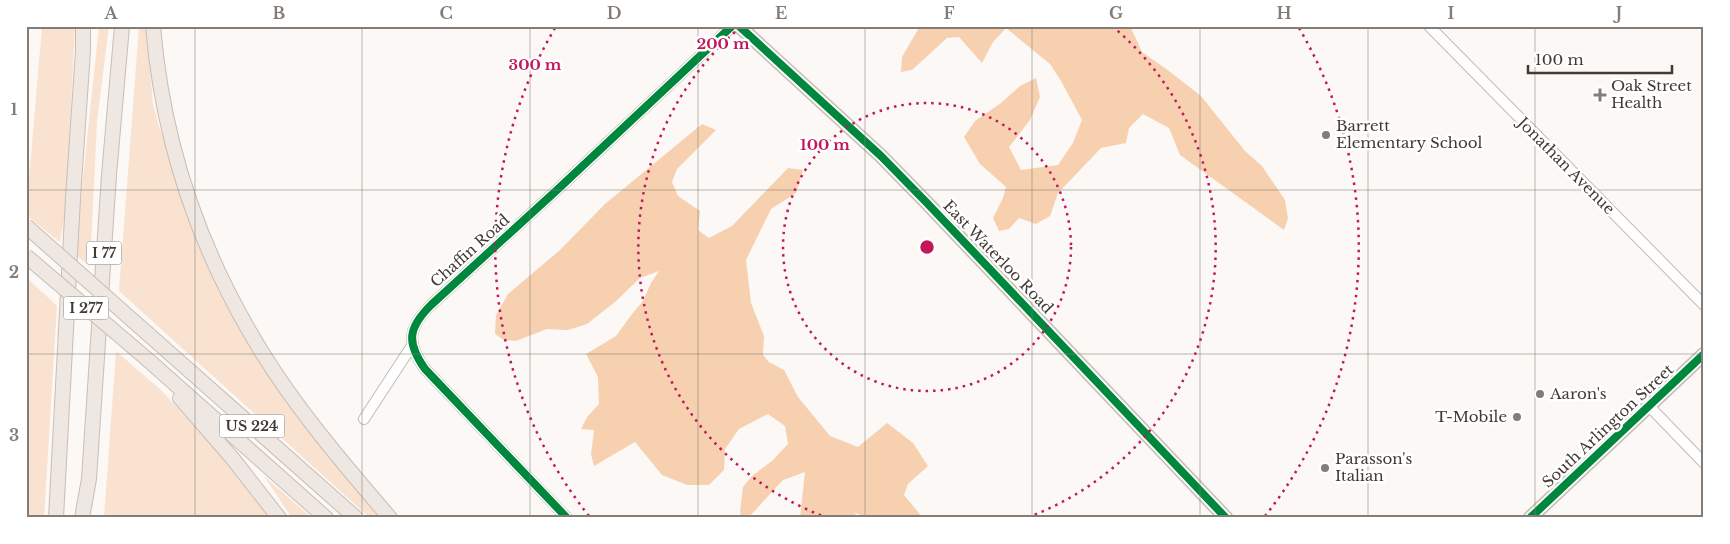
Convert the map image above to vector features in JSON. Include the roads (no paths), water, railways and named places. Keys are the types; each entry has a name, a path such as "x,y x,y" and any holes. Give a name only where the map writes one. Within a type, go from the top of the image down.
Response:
{"highway":[{"path":"56,518 83,26"},
{"name":"I 77","path":"82,518 89,479 122,26"},
{"path":"153,26 160,86 174,152 199,228 221,277 251,335 286,388 343,463 390,518"},
{"name":"US 224","path":"26,226 356,518"},
{"name":"I 277","path":"26,256 147,359"},
{"path":"147,359 233,459 278,518"},
{"name":"US 224","path":"147,359 326,518"},
{"path":"89,479 92,518"}],"main road":[{"name":"East Waterloo Road","path":"739,26 881,156 1226,518"},
{"name":"South Arlington Street","path":"1530,518 1704,354"}],"street":[{"name":"Chaffin Road","path":"413,344 412,333 414,326 431,306 732,26"},
{"name":"Jonathan Avenue","path":"1428,26 1704,305"},
{"path":"364,419 413,344"},
{"path":"413,344 418,358 426,369 567,518"},
{"path":"1649,406 1704,463"}],"place":[{"name":"Oak Street Health","path":"1600,95"},
{"name":"Barrett Elementary School","path":"1326,135"},
{"name":"Aaron's","path":"1540,394"},
{"name":"T-Mobile","path":"1517,417"},
{"name":"Parasson's Italian","path":"1325,468"}]}
